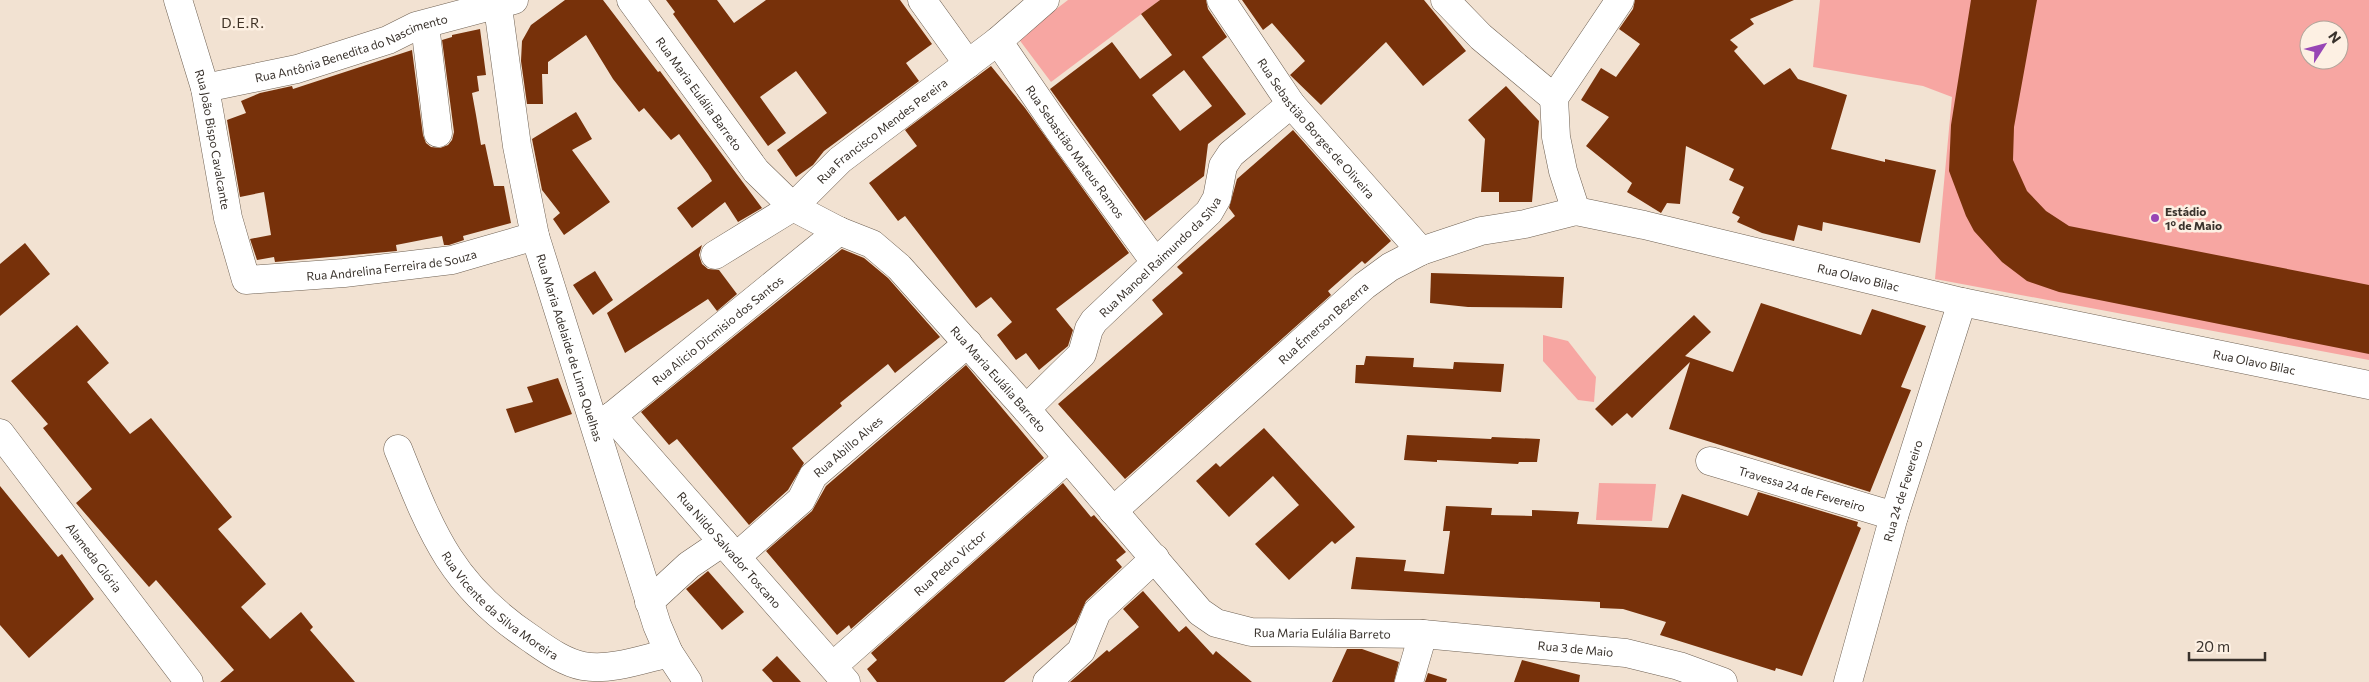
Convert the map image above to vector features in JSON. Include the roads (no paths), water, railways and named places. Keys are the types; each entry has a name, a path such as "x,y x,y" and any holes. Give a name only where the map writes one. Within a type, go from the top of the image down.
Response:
{"street":[{"name":"Rua João Bispo Cavalcante","path":"178,0 205,88 228,218 246,280"},
{"name":"Rua Maria Eulália Barreto","path":"631,0 756,171 793,207 839,231 872,244 899,267 1026,409 1200,612 1216,623 1233,629 1252,632 1423,634"},
{"path":"922,0 968,64"},
{"name":"Rua Francisco Mendes Pereira","path":"714,255 793,207 840,160 998,41 1044,0"},
{"name":"Rua Sebastião Borges de Oliveira","path":"1221,0 1291,104 1421,250"},
{"path":"1445,0 1481,37 1554,98"},
{"path":"1576,211 1563,171 1556,137 1554,98 1620,0"},
{"name":"Rua Antônia Benedita do Nascimento","path":"205,88 297,69 388,40 416,26 503,2"},
{"name":"Rua Maria Adelaide de Lima Quelhas","path":"503,2 518,146 535,236 603,422 649,602 669,653 688,682"},
{"path":"425,25 438,133"},
{"name":"Rua Sebastião Mateus Ramos","path":"998,41 1059,130 1155,262"},
{"name":"Rua Manoel Raimundo da Silva","path":"1026,409 1082,354 1089,329 1094,321 1209,212 1217,198 1223,166 1231,154 1291,104"},
{"name":"Rua Émerson Bezerra","path":"1113,511 1364,286 1390,267 1421,250 1481,231 1525,224 1576,211"},
{"name":"Rua Olavo Bilac","path":"1576,211 1644,225 1962,302 2369,385"},
{"name":"Rua Alicio Dicmisio dos Santos","path":"603,422 839,231"},
{"name":"Rua Andrelina Ferreira de Souza","path":"246,280 344,273 452,260 535,236"},
{"name":"Rua 24 de Fevereiro","path":"1848,682 1894,516 1962,302"},
{"name":"Rua Abillo Alves","path":"649,602 689,564 729,550 801,500 813,476 968,343"},
{"name":"Rua Nildo Salvador Toscano","path":"603,422 729,550 839,674"},
{"name":"Alameda Glória","path":"0,433 189,682"},
{"name":"Rua Vicente da Silva Moreira","path":"398,449 440,547 455,570 476,595 517,629 564,660 584,666 613,666 669,653"},
{"name":"Rua Pedro Victor","path":"839,674 1068,458"},
{"name":"Travessa 24 de Fevereiro","path":"1710,461 1894,516"},
{"path":"1047,682 1081,651 1096,612 1155,558"},
{"path":"1409,682 1423,634"},
{"name":"Rua 3 de Maio","path":"1423,634 1626,652 1680,666 1723,682"}],"place":[{"name":"Estádio 1º de Maio","path":"2155,218"}],"district":[{"name":"D.E.R.","path":"243,22"}]}
